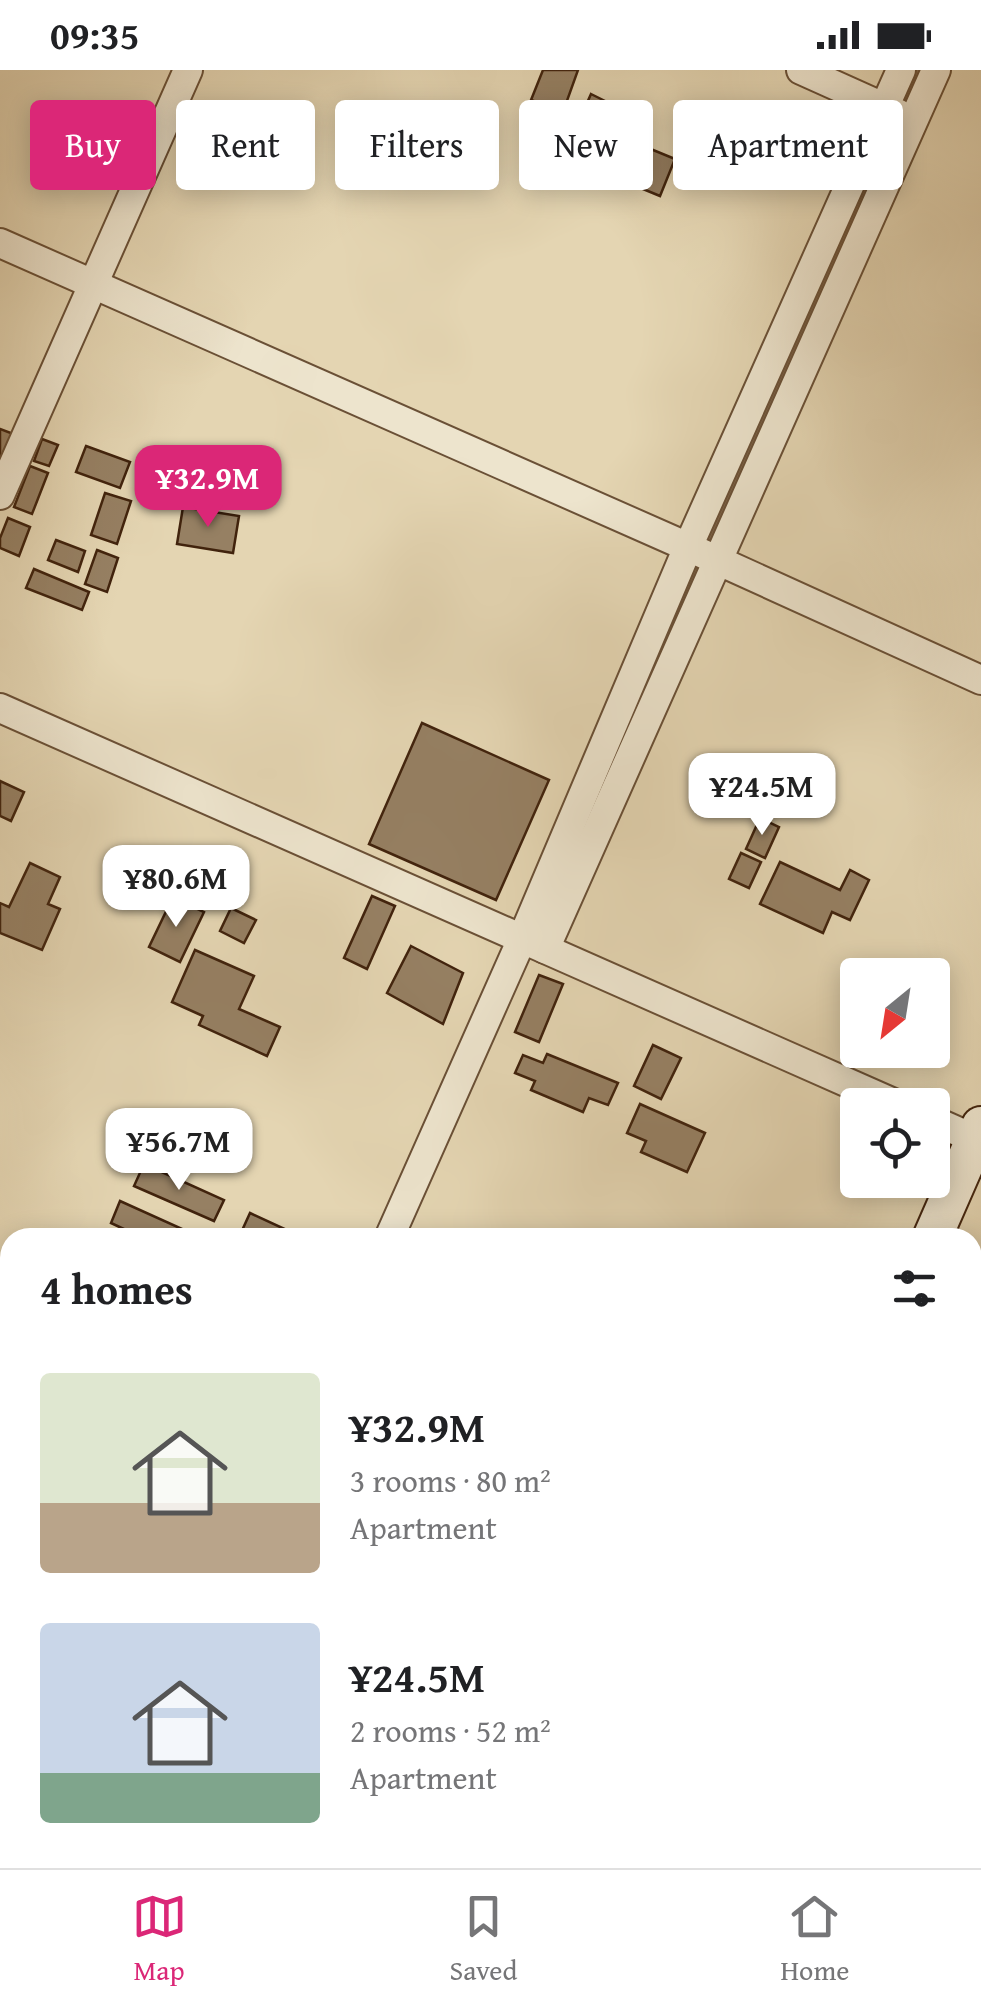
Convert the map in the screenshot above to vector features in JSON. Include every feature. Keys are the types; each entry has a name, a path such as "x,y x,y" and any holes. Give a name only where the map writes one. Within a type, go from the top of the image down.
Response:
{"main road":[{"path":"936,1228 978,1132"}],"street":[{"path":"0,495 188,70"},
{"path":"801,70 869,100"},
{"path":"888,100 901,70"},
{"path":"394,1228 718,560 936,70"},
{"path":"903,116 913,121"},
{"path":"533,944 688,547 848,190"},
{"path":"0,244 981,680"},
{"path":"0,708 859,1088"},
{"path":"950,1125 978,1132"}],"building":[{"path":"543,70 578,70 567,100 531,100"},
{"path":"653,150 673,158 660,196 645,190 653,190"},
{"path":"0,429 16,435 0,472"},
{"path":"42,439 58,445 49,466 34,461"},
{"path":"86,446 130,462 120,488 76,472"},
{"path":"150,454 179,461 168,506 139,499"},
{"path":"30,466 48,473 32,514 14,507"},
{"path":"105,493 131,501 117,544 91,535"},
{"path":"183,507 239,516 233,553 177,544"},
{"path":"8,518 30,527 19,556 0,548"},
{"path":"56,540 85,551 78,572 48,560"},
{"path":"97,550 118,558 107,592 85,584"},
{"path":"34,569 89,592 82,610 26,588"},
{"path":"422,723 549,780 496,900 369,844"},
{"path":"0,781 24,792 11,821 0,816"},
{"path":"760,818 779,827 765,858 746,849"},
{"path":"741,853 761,862 749,888 729,879"},
{"path":"780,862 840,890 850,870 869,880 850,920 832,912 823,933 760,904"},
{"path":"30,863 60,877 48,904 60,909 42,950 0,933 0,903 9,907"},
{"path":"372,896 395,906 367,969 344,958"},
{"path":"173,897 204,912 180,962 149,947"},
{"path":"231,908 256,920 244,943 220,931"},
{"path":"411,946 463,973 443,1024 387,993"},
{"path":"195,950 254,976 239,1009 280,1027 267,1056 199,1025 203,1016 172,1002"},
{"path":"539,975 563,984 539,1042 515,1032"},
{"path":"653,1045 681,1058 661,1099 634,1086"},
{"path":"547,1054 618,1083 608,1105 589,1098 583,1112 531,1090 535,1081 515,1073 523,1055 543,1063"},
{"path":"640,1104 705,1133 687,1172 641,1152 646,1141 627,1133"},
{"path":"144,1164 224,1200 214,1221 134,1186"},
{"path":"120,1201 180,1228 122,1228 111,1223"},
{"path":"250,1213 282,1228 243,1228"}],"waterway":[{"path":"605,778 918,70"}]}
